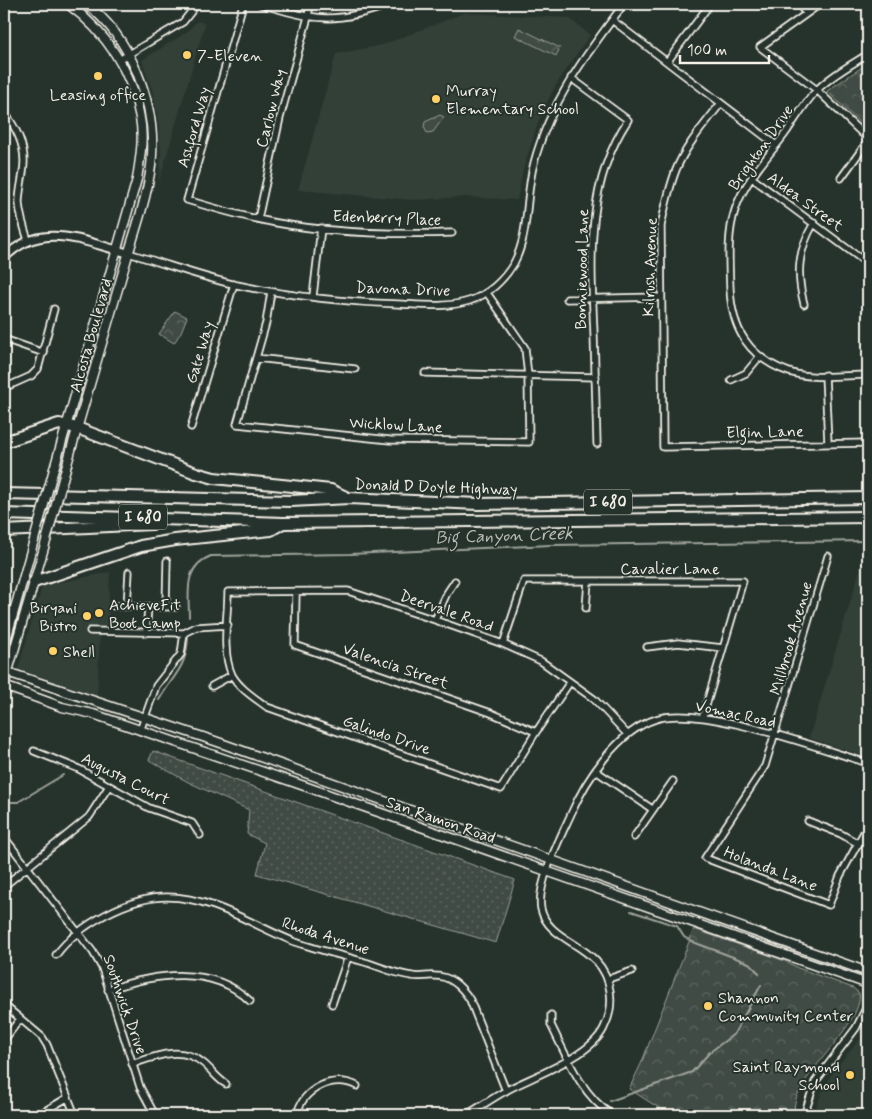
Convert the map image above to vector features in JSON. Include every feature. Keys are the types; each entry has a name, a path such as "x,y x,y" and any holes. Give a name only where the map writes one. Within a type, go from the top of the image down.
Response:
{"highway":[{"path":"4,442 59,424 66,425 196,474 214,478 330,490 349,498"},
{"name":"Donald D Doyle Highway","path":"4,494 291,500 349,498 478,504 868,498"},
{"name":"Donald D Doyle Highway","path":"4,514 283,523 868,517"},
{"path":"4,531 122,525 195,524 218,520"},
{"path":"34,582 141,546 175,540 271,530 283,523"}],"main road":[{"name":"Alcosta Boulevard","path":"4,648 116,250 138,179 142,139 141,119 134,93 119,60 98,29 68,4"},
{"name":"Alcosta Boulevard","path":"4,686 6,672 46,541 128,253 146,186 152,155 150,120 144,90 129,54 102,19 86,4"},
{"name":"San Ramon Road","path":"6,672 145,718 868,972"},
{"name":"San Ramon Road","path":"4,686 62,708 92,714 548,871 868,984"}],"street":[{"path":"119,60 183,22 197,4"},
{"name":"Ashford Way","path":"187,200 243,4"},
{"path":"260,4 308,18 331,19 359,16 391,4"},
{"name":"Carlow Way","path":"258,219 280,118 308,18 310,4"},
{"name":"Davona Drive","path":"4,258 28,240 57,235 128,253 234,284 271,292 378,303 435,305 456,304 487,293 504,279 521,245 534,164 552,112 571,78 624,4"},
{"path":"667,62 710,4"},
{"path":"798,4 806,13"},
{"path":"820,4 760,47 817,90 868,140 841,178"},
{"path":"612,20 776,145"},
{"name":"Brighton Drive","path":"868,54 817,90 752,178 735,209 731,226 729,262 730,297 734,316 740,333 760,356 773,366 791,373 868,375"},
{"name":"Bonniewood Lane","path":"571,78 628,120 617,137 597,193 592,223 592,299 597,444"},
{"name":"Kilrush Avenue","path":"663,447 660,297 661,226 667,196 676,169 689,147 721,103"},
{"path":"4,112 13,124 22,144 24,162 20,182 20,209 28,240"},
{"name":"Aldea Street","path":"752,178 868,264"},
{"name":"Edenberry Place","path":"187,200 258,219 321,228 404,235 452,234"},
{"path":"804,304 800,289 800,256 803,243 814,223"},
{"path":"313,296 321,228"},
{"name":"Gate Way","path":"191,427 234,284"},
{"name":"Wicklow Lane","path":"271,292 256,358 237,424 390,440 529,442 528,376 525,348 487,293"},
{"path":"567,299 660,297"},
{"path":"4,388 31,376 38,369 44,353 54,309"},
{"path":"4,339 44,353"},
{"path":"731,380 746,373 760,356"},
{"path":"256,358 356,369"},
{"path":"425,373 596,377"},
{"path":"825,375 828,443"},
{"name":"Elgin Lane","path":"663,447 868,443"},
{"name":"Millbrook Avenue","path":"706,858 765,766 776,735 828,556"},
{"path":"166,607 167,561"},
{"path":"127,606 129,572"},
{"name":"Cavalier Lane","path":"503,644 524,581 743,581 703,716"},
{"path":"586,608 588,581"},
{"path":"435,620 447,593 455,582"},
{"name":"Deervale Road","path":"228,625 228,592 296,593 348,591 503,644 541,661 594,699 627,734"},
{"name":"Valencia Street","path":"296,593 294,644 491,713 536,732"},
{"path":"114,606 176,607"},
{"path":"146,633 148,607"},
{"path":"90,631 184,633 196,627 228,625 227,652 232,675 212,686"},
{"path":"140,731 156,686 181,654 184,633"},
{"path":"647,647 678,643 723,648"},
{"name":"Galindo Drive","path":"232,675 246,691 267,707 501,789 570,682"},
{"name":"Vomac Road","path":"608,979 597,960 550,926 544,916 540,899 552,860 577,801 596,772 627,734 656,719 679,715 703,716 776,735 868,763"},
{"name":"Augusta Court","path":"34,751 58,759 149,808 192,823 200,835"},
{"path":"596,772 652,809"},
{"path":"634,837 673,781"},
{"path":"4,886 89,817 109,786"},
{"path":"808,821 841,834 859,844"},
{"name":"Holanda Lane","path":"706,858 829,905 840,876 868,826"},
{"name":"Southwick Drive","path":"4,837 80,933 102,968 140,1087 155,1115"},
{"name":"Rhoda Avenue","path":"56,955 62,946 100,919 130,903 146,898 175,898 214,906 296,942 410,976 434,976 450,979 463,988 470,1000 506,1091"},
{"path":"332,1004 348,957"},
{"path":"466,1115 506,1091 588,1048 604,1030 611,1005 608,979 632,971"},
{"path":"108,990 158,976 187,976 202,978 230,987 242,993 250,1001"},
{"path":"804,1115 815,1082 856,1028 868,1004"},
{"path":"4,1005 42,1037 75,1115"},
{"path":"551,1015 551,1025 589,1096 598,1107 612,1115"},
{"path":"4,1040 20,1020"},
{"path":"132,1064 167,1053 182,1052 191,1055 204,1064 217,1079 226,1084"},
{"path":"297,1115 300,1104 313,1089 343,1081 358,1086"},
{"path":"38,1115 67,1098"}],"shaded area":[{"name":"Murray Elementary School","path":"464,13 569,18 590,35 556,85 541,114 523,170 517,200 465,197 414,200 298,190 336,54 382,45"},
{"path":"197,21 205,24 159,182 161,153 158,119 153,93 142,60 187,32"},
{"path":"868,543 868,757 809,738"},
{"path":"110,572 108,622 100,634 97,696 18,669 42,586"},
{"name":"Saint Raymond School","path":"868,1030 868,1115 813,1115 825,1085 838,1065"}],"green space":[{"path":"519,28 560,48 556,56 515,36"},
{"path":"868,63 868,131 827,91"},
{"path":"440,115 444,117 433,132 427,133 424,127 425,122"},
{"path":"175,311 187,317 174,343 159,334"},
{"path":"153,751 515,880 496,943 257,874 265,843 247,834 249,810 188,782 149,760"},
{"path":"694,929 785,961 798,968 853,988 859,993 858,1006 850,1021 801,1088 795,1103 796,1115 670,1115 629,1089 641,1064"}],"waterway":[{"name":"Big Canyon Creek","path":"189,617 189,590 192,574 202,561 211,556 350,554 551,545 868,541"},
{"name":"Big Canyon Creek","path":"159,700 179,670 185,656 188,636"},
{"name":"Big Canyon Creek","path":"4,802 18,802 63,775"},
{"path":"631,911 677,926 684,937 749,963 759,973"},
{"path":"610,1101 692,1072 710,1052 734,1034 761,985"},
{"path":"582,1115 587,1111"}],"place":[{"name":"7-Eleven","path":"187,55"},
{"name":"Leasing office","path":"98,76"},
{"name":"Murray Elementary School","path":"436,99"},
{"name":"AchieveFit Boot Camp","path":"99,613"},
{"name":"Biryani Bistro","path":"87,616"},
{"name":"Shell","path":"53,651"},
{"name":"Shannon Community Center","path":"708,1006"},
{"name":"Saint Raymond School","path":"850,1075"}]}
